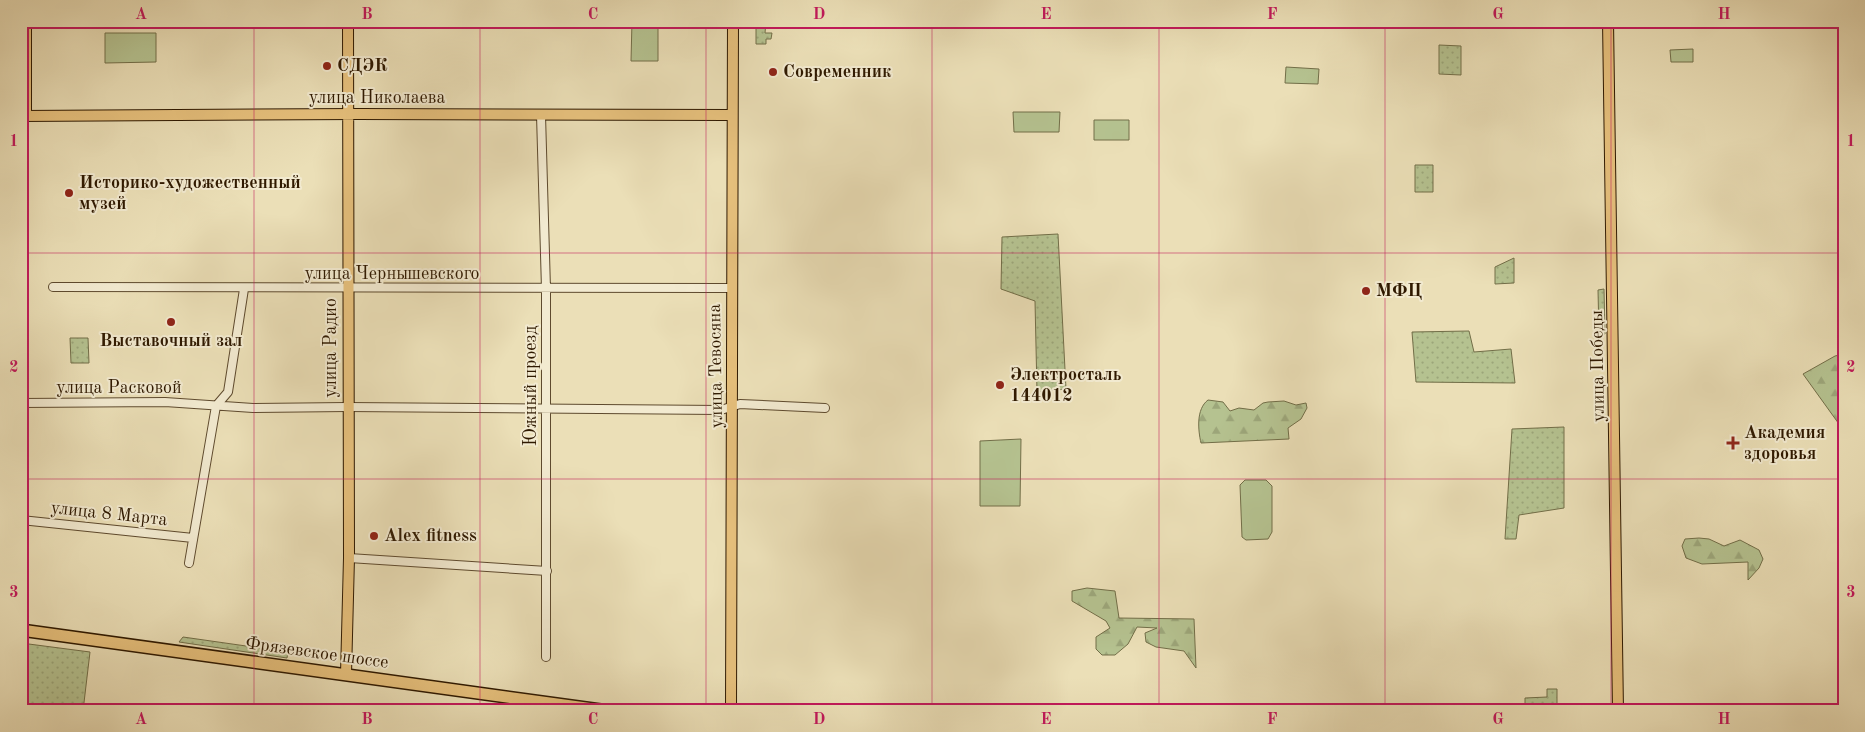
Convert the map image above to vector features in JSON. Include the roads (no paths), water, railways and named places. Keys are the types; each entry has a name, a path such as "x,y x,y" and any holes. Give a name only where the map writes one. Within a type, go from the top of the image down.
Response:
{"highway":[{"name":"Фрязевское шоссе","path":"21,630 608,711"}],"main road":[{"path":"23,116 26,21"},
{"name":"улица Радио","path":"346,674 349,558 347,407 348,21"},
{"name":"улица Тевосяна","path":"731,711 733,406 731,288 734,21"},
{"name":"улица Победы","path":"1608,21 1618,711"},
{"name":"улица Николаева","path":"23,116 349,114 732,115"}],"street":[{"name":"Южный проезд","path":"541,115 546,289 546,657"},
{"name":"улица Чернышевского","path":"53,287 244,289 731,288"},
{"path":"189,563 216,406 228,392 244,289"},
{"name":"улица Расковой","path":"21,403 165,402 253,408 347,407 546,410 721,410 733,406"},
{"path":"733,406 752,404 825,408"},
{"name":"улица 8 Марта","path":"21,520 193,538"},
{"path":"349,558 547,571"}],"place":[{"name":"СДЭК","path":"327,66"},
{"name":"Современник","path":"773,72"},
{"name":"Историко-художественный музей","path":"69,193"},
{"name":"МФЦ","path":"1366,291"},
{"name":"Выставочный зал","path":"171,322"},
{"name":"Электросталь 144012","path":"1000,385"},
{"name":"Академия здоровья","path":"1733,443"},
{"name":"Alex fitness","path":"374,536"}]}
